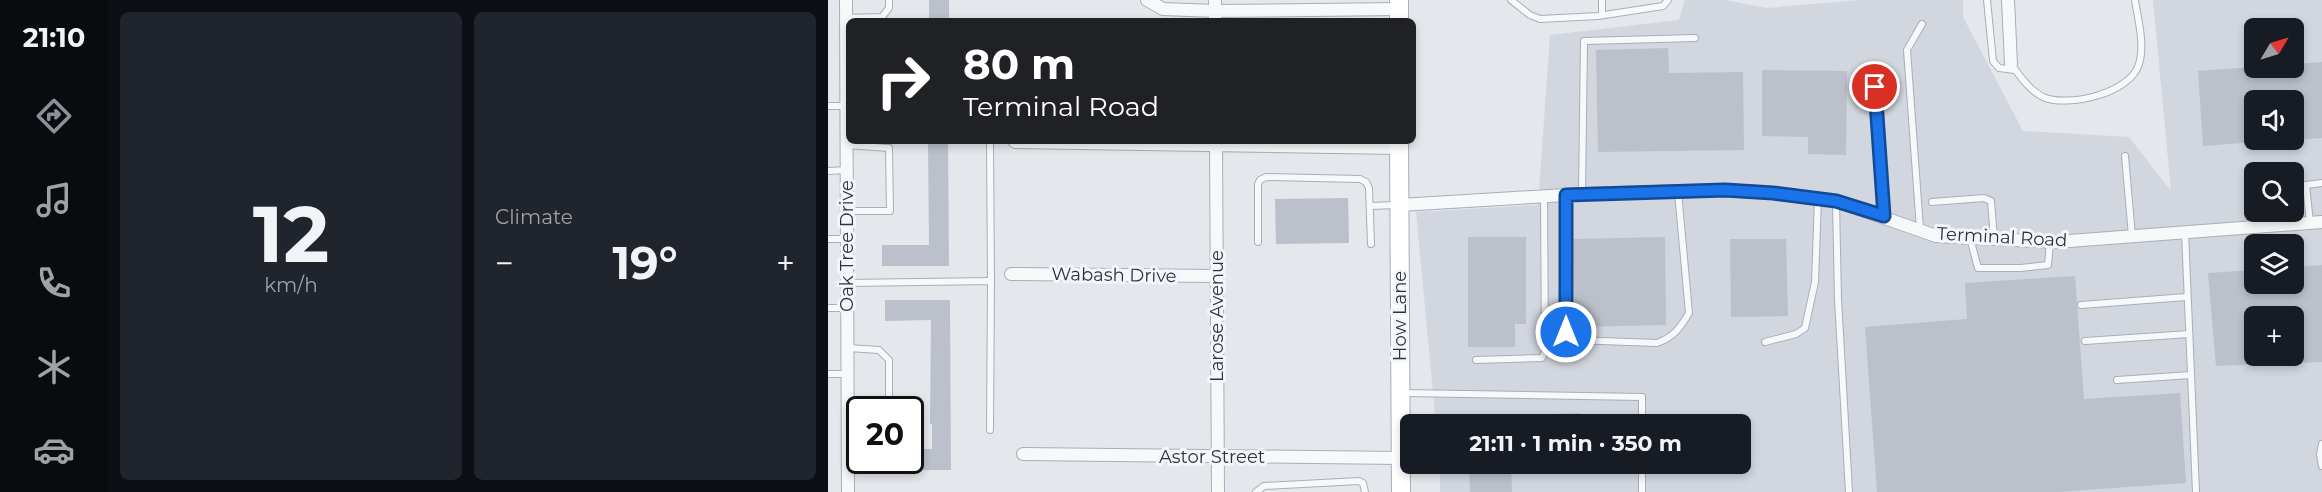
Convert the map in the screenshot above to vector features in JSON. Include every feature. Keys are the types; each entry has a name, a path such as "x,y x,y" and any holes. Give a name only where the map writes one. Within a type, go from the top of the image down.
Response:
{"main road":[{"name":"How Lane","path":"1399,145 1401,414"},
{"name":"How Lane","path":"1401,474 1401,492"}],"street":[{"name":"Oak Tree Drive","path":"846,0 847,374 850,416 848,492"},
{"path":"1147,0 1163,9 1399,10"},
{"path":"2008,0 2013,67"},
{"name":"Larose Avenue","path":"1216,144 1218,492"},
{"path":"1308,144 1399,145"},
{"name":"Terminal Road","path":"1400,205 1582,194 1754,192 1836,201 1936,236 2050,242 2316,223"},
{"name":"Wabash Drive","path":"1011,274 1217,276"},
{"name":"Astor Street","path":"1023,454 1400,458"}],"lane":[{"path":"846,18 882,17 889,8 889,0"},
{"path":"1510,0 1530,15 1540,19 1602,15 1663,6 1668,0"},
{"path":"1602,0 1602,15"},
{"path":"1634,0 1635,10"},
{"path":"1988,0 1993,61 2000,68 2013,67 2033,91 2051,99 2077,99 2098,95 2120,85 2136,72 2140,63 2141,51 2135,0"},
{"path":"1920,230 1907,50 1922,24"},
{"path":"1582,194 1584,41 1695,38"},
{"path":"1875,87 1884,216"},
{"path":"828,106 846,106"},
{"path":"990,144 990,430"},
{"path":"846,145 889,148 890,211 847,211"},
{"path":"2125,156 2132,236"},
{"path":"828,171 847,170"},
{"path":"1258,242 1258,184 1266,177 1360,179 1366,182 1369,188 1371,244"},
{"path":"2316,223 2306,185 2322,183"},
{"path":"1566,195 1566,332 1573,340 1657,343 1668,339 1680,329 1689,314 1678,192"},
{"path":"1476,360 1542,358 1545,352 1544,196"},
{"path":"1765,342 1796,334 1805,328 1815,282 1818,198"},
{"path":"1932,202 1984,198 1991,201 1994,239"},
{"path":"1836,201 1838,299 1849,492"},
{"path":"1370,206 1400,205"},
{"path":"2259,222 2259,226"},
{"path":"2185,232 2196,492"},
{"path":"1970,238 1978,268 2021,268 2048,265 2050,242"},
{"path":"828,239 847,239"},
{"path":"847,283 991,281"},
{"path":"2081,304 2186,297"},
{"path":"828,308 847,308"},
{"path":"2085,341 2189,334"},
{"path":"847,348 879,350 889,360 889,396"},
{"path":"828,374 847,374"},
{"path":"2117,380 2191,375"},
{"path":"1401,393 1642,397 1642,414"},
{"path":"2322,444 2320,454 2322,466"},
{"path":"1642,474 1642,492"},
{"path":"1256,492 1264,486 1359,481 1363,483 1365,492"}],"shaded area":[{"path":"1685,0 1725,0 1767,8 1862,0 1963,0 1963,17 2023,131 2129,137 2171,191 2153,0 2322,0 2322,492 1440,492 1440,474 1751,474 1751,414 1435,414 1416,212 1538,205 1550,35 1679,20"}],"building":[{"path":"929,0 949,0 949,18 929,18"},
{"path":"1668,48 1669,73 1743,72 1744,150 1598,152 1596,50"},
{"path":"2322,62 2322,138 2304,139 2304,90 2244,90 2244,143 2203,146 2198,71 2244,68 2244,78 2304,78 2304,63"},
{"path":"1762,70 1847,71 1846,155 1808,154 1808,137 1762,136"},
{"path":"928,144 948,144 949,266 882,266 882,245 929,245"},
{"path":"1348,198 1349,243 1276,244 1275,199"},
{"path":"1468,237 1526,237 1526,324 1515,324 1515,347 1468,347"},
{"path":"1665,237 1666,325 1575,327 1573,239"},
{"path":"1730,239 1786,239 1788,316 1731,317"},
{"path":"2322,265 2322,362 2304,363 2304,306 2244,306 2244,365 2216,366 2208,273 2244,271 2244,294 2304,294 2304,266"},
{"path":"2075,276 2084,399 2180,393 2186,483 2057,492 1877,492 1865,327 1967,319 1965,283"},
{"path":"885,300 950,300 951,470 924,470 924,449 932,449 932,424 930,424 931,320 885,321"},
{"path":"1469,474 1511,474 1512,492 1470,492"}],"route":[{"path":"1566,332 1566,195 1725,190 1773,193 1836,201 1884,216 1875,87"}]}
